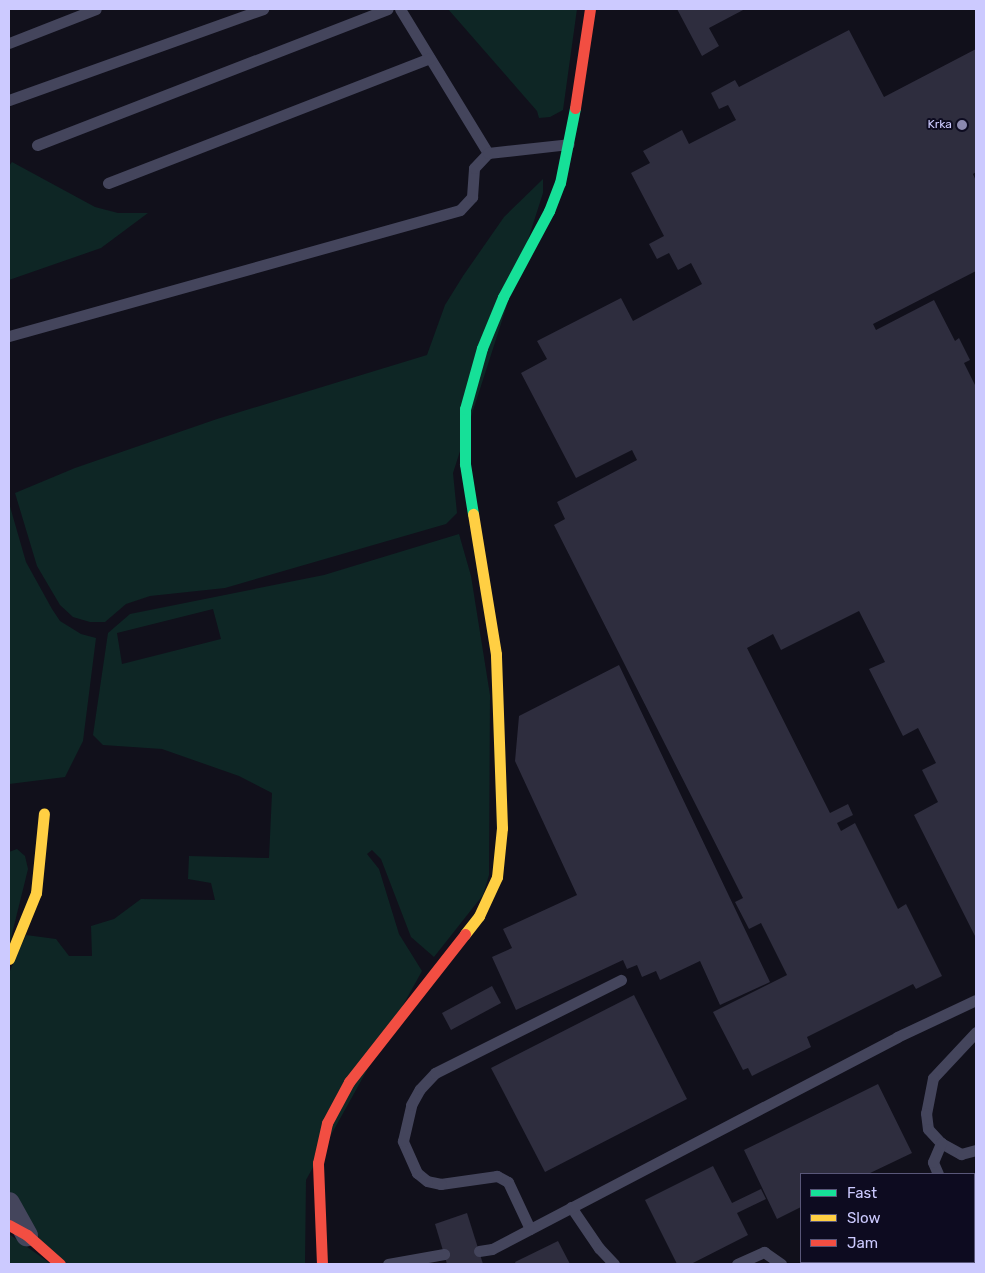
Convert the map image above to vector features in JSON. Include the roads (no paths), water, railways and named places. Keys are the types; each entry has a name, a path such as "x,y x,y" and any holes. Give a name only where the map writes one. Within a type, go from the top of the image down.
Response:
{"street":[{"path":"322,1264 318,1163 327,1122 349,1082 479,916 497,877 502,828 496,654 466,473 465,409 482,348 503,297 549,212 569,144 590,9"},
{"path":"9,959 36,893 44,813"},
{"path":"9,1203 18,1230 60,1264"}],"lane":[{"path":"9,43 96,9"},
{"path":"9,100 263,9"},
{"path":"37,145 388,9"},
{"path":"400,9 488,153"},
{"path":"108,184 430,58"},
{"path":"9,336 460,210 472,197 474,168 488,153 569,144"},
{"path":"530,1229 508,1182 497,1176 441,1184 428,1181 417,1172 403,1141 411,1105 420,1089 435,1073 621,980"},
{"path":"478,1251 492,1249 898,1037 976,1000"},
{"path":"976,1032 933,1078 926,1113 928,1129 941,1143 961,1154 976,1150"},
{"path":"938,1173 933,1162 941,1143"},
{"path":"571,1207 608,1263"},
{"path":"737,1264 764,1252 781,1264"},
{"path":"388,1264 407,1263 444,1254"}],"place":[{"name":"Krka","path":"962,125"}]}
